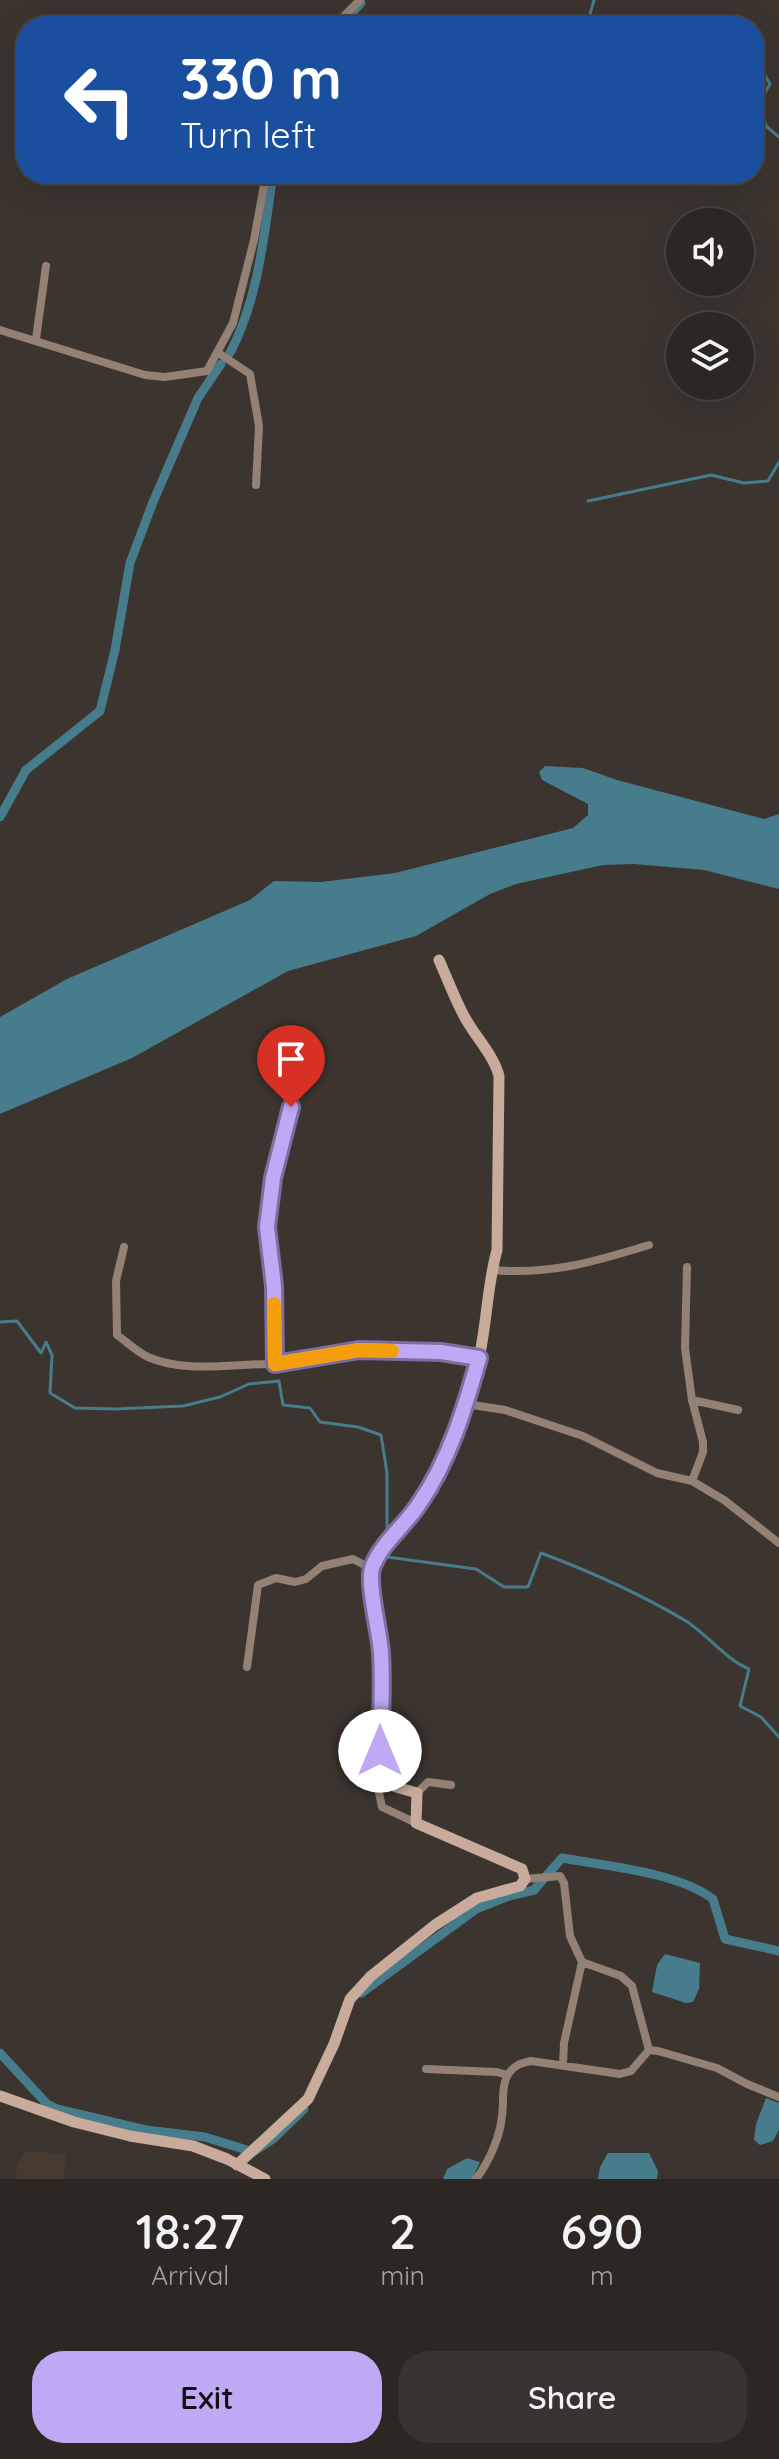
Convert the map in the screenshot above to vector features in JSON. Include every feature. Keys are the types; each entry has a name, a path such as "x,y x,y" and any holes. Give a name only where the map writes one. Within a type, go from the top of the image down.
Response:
{"street":[{"path":"344,16 360,0"},
{"path":"0,330 145,375 165,377 207,371 233,323 264,184"},
{"path":"36,339 46,266"},
{"path":"217,352 250,374 259,426 256,485"},
{"path":"439,960 464,1015 495,1060 499,1076 497,1250 479,1358 466,1404 445,1457 419,1505 396,1531 372,1569 371,1583 382,1654 378,1788 382,1807 396,1816 522,1869 525,1879"},
{"path":"275,1364 274,1286 267,1227 273,1178 297,1083"},
{"path":"492,1270 527,1273 582,1265 649,1245"},
{"path":"124,1247 116,1281 117,1335 148,1357 194,1365 275,1364 359,1350 441,1352 479,1358"},
{"path":"687,1267 685,1348 703,1452 692,1481"},
{"path":"692,1400 738,1410"},
{"path":"466,1404 505,1410 583,1436 657,1473 692,1481 724,1500 779,1543"},
{"path":"247,1667 258,1585 276,1578 295,1582 306,1579 322,1566 353,1559 372,1569"},
{"path":"380,1775 396,1787 417,1793"},
{"path":"416,1823 417,1793 428,1782 451,1785"},
{"path":"241,2161 308,2099 334,2044 350,1999 371,1976 435,1925 477,1898 520,1886 525,1879 560,1876 564,1883 570,1936 582,1962 564,2043 563,2065"},
{"path":"582,1962 621,1976 632,1986 649,2050"},
{"path":"476,2179 497,2140 507,2075 518,2064 531,2061 620,2074 631,2071 649,2050"},
{"path":"649,2050 717,2068 779,2097"},
{"path":"426,2069 507,2075"},
{"path":"0,2096 74,2122 130,2136 193,2146 241,2161 265,2179"}],"shaded area":[{"path":"26,2151 66,2154 64,2179 16,2179 17,2165"}],"water":[{"path":"545,766 583,768 764,819 779,814 779,889 704,870 634,864 603,865 516,884 490,894 416,936 288,971 132,1058 0,1114 0,1017 67,979 250,900 274,881 321,882 395,873 573,828 588,815 588,804 542,780 539,772"},
{"path":"665,1954 700,1963 699,1989 693,2002 686,2003 652,1992 657,1965"},
{"path":"766,2098 779,2103 779,2130 773,2141 760,2145 754,2140 756,2124"},
{"path":"608,2153 649,2153 658,2171 657,2179 598,2179 600,2167"},
{"path":"467,2158 480,2162 472,2179 443,2179 447,2169"}],"waterway":[{"path":"590,16 594,0"},
{"path":"349,16 361,3"},
{"path":"764,74 770,84 764,94"},
{"path":"764,119 766,126 779,137"},
{"path":"230,353 254,288 272,184"},
{"path":"0,817 26,770 100,711 115,650 130,563 198,398 221,364"},
{"path":"588,501 711,475 744,483 768,481 779,462"},
{"path":"0,1322 17,1321 41,1353 46,1342 52,1355 50,1393 75,1408 183,1406 220,1397 249,1384 279,1381 283,1405 310,1408 320,1422 358,1427 381,1435 387,1473 387,1532"},
{"path":"387,1557 476,1569 504,1587 528,1587 541,1553 615,1584 686,1621 749,1669 740,1706 761,1717 779,1737"},
{"path":"361,1993 476,1909 534,1890 562,1858 640,1871 680,1882 713,1899 725,1939 779,1951"},
{"path":"0,2053 47,2104 57,2109 146,2130 205,2137 253,2152 273,2139 304,2109"}],"slow traffic":[{"path":"274,1304 275,1364 359,1350 392,1351"}],"route":[{"path":"291,1107 273,1178 267,1227 274,1286 275,1364 359,1350 441,1352 479,1358 466,1404 445,1457 419,1505 396,1531 372,1569 371,1583 382,1654 380,1751"}]}
